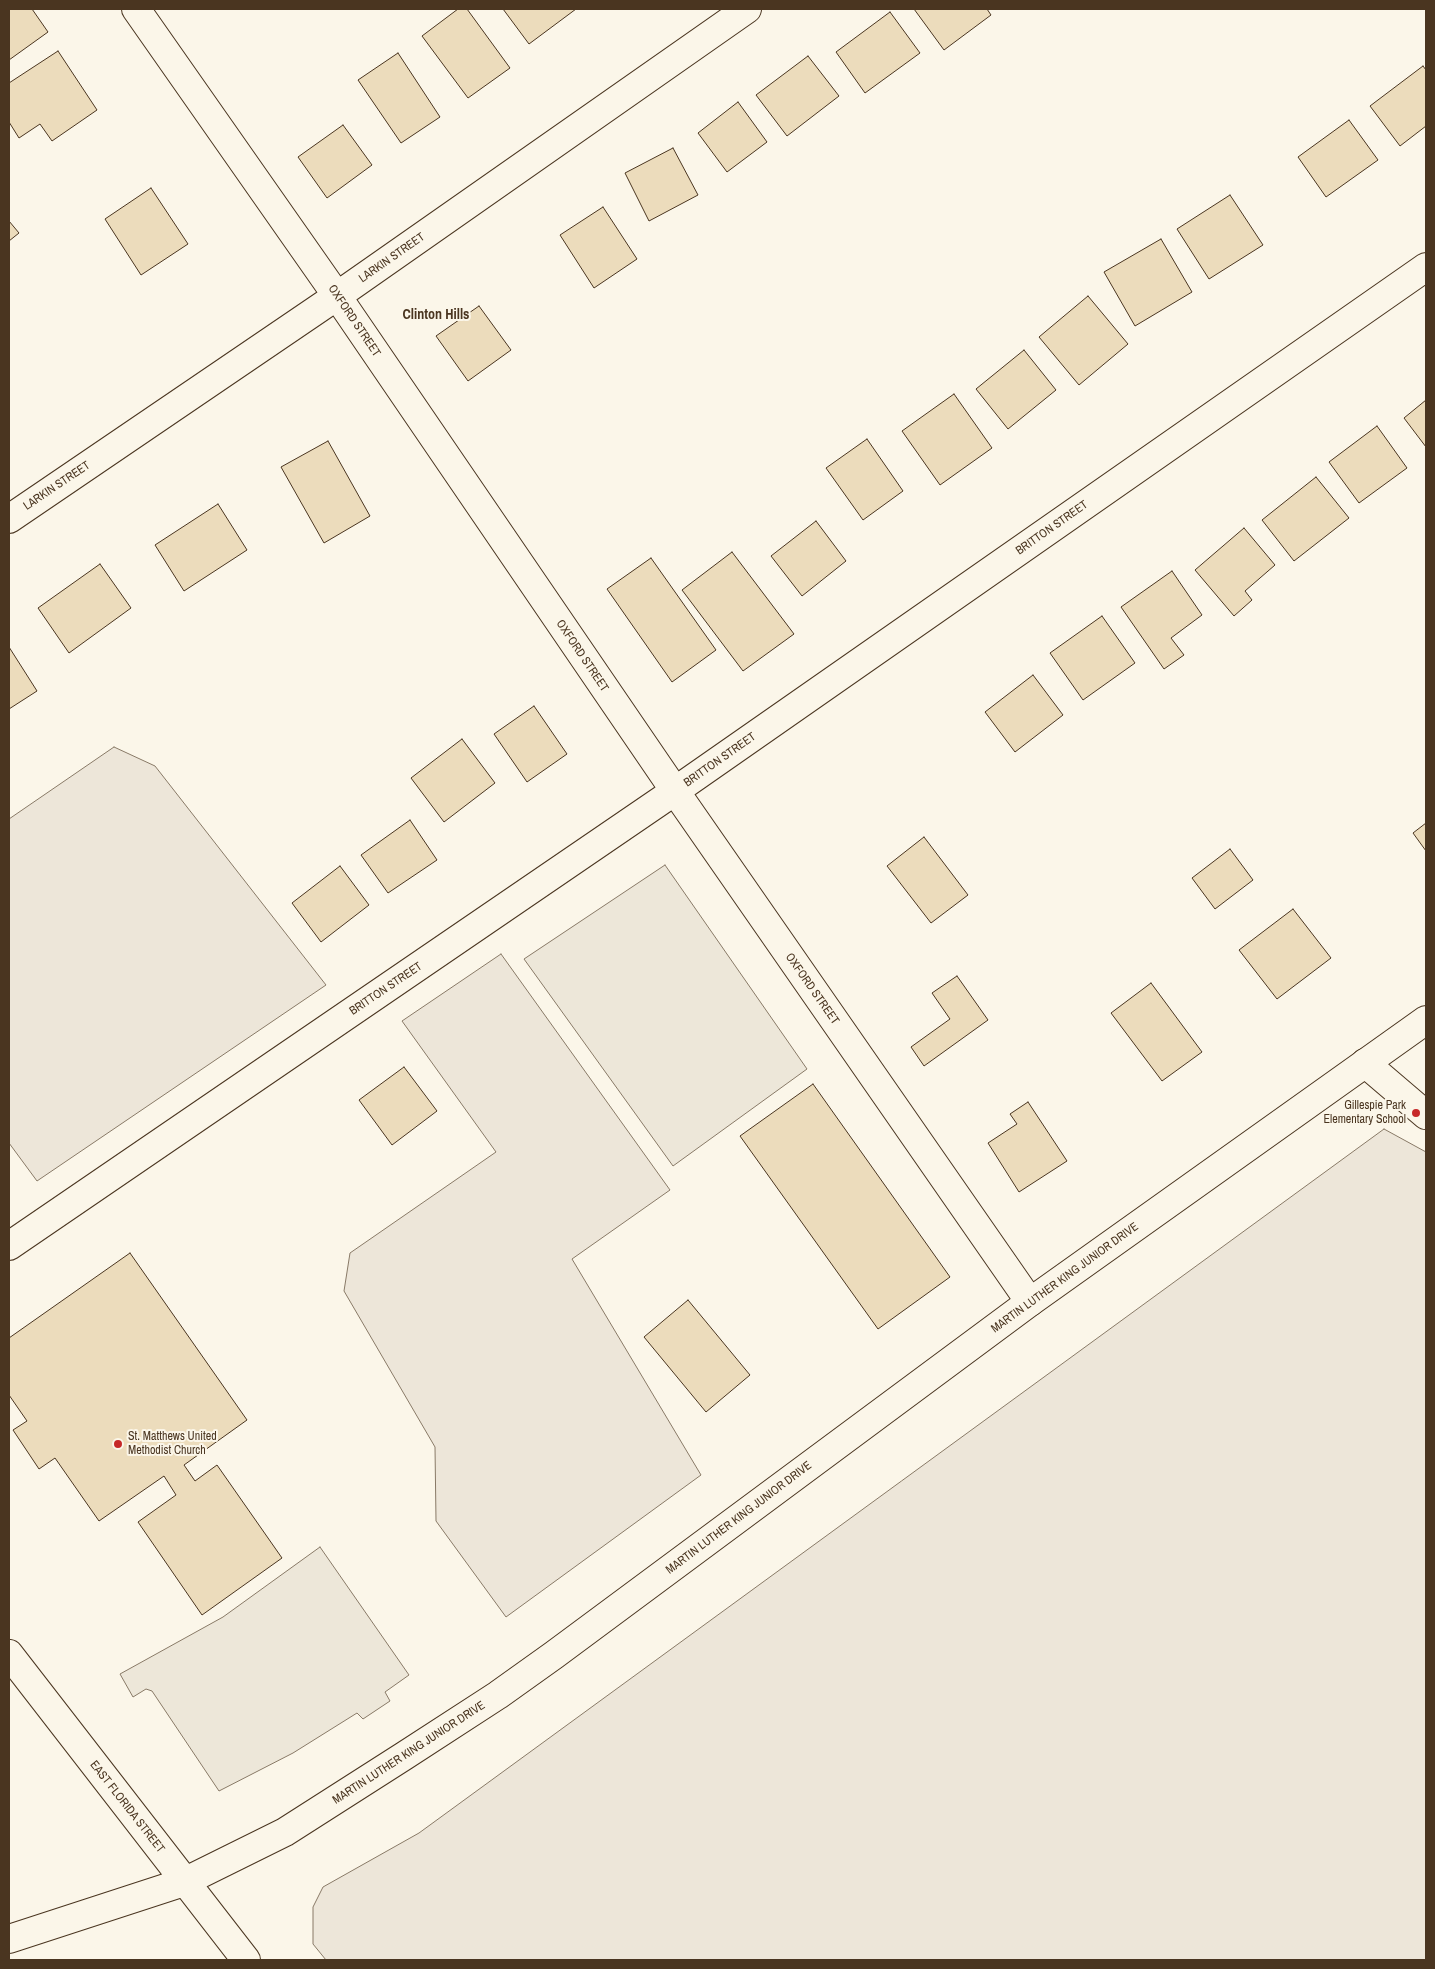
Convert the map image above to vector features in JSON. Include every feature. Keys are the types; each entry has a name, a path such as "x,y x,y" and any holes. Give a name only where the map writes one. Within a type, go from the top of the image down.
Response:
{"street":[{"name":"OXFORD STREET","path":"136,9 337,296 675,792 1030,1302"},
{"name":"LARKIN STREET","path":"9,519 337,296 747,9"},
{"name":"BRITTON STREET","path":"9,1246 675,792 1426,267"},
{"name":"MARTIN LUTHER KING JUNIOR DRIVE","path":"9,1939 184,1882 285,1832 498,1696 1030,1302 1426,1020"},
{"path":"1365,1063 1426,1115"},
{"name":"EAST FLORIDA STREET","path":"9,1654 246,1960"}],"shaded area":[{"path":"114,747 155,766 326,985 37,1181 9,1143 9,819"},
{"path":"665,865 807,1069 673,1166 524,959"},
{"path":"501,954 670,1190 572,1259 701,1475 506,1617 436,1521 435,1447 344,1291 350,1253 496,1152 402,1021"},
{"path":"1384,1129 1426,1152 1426,1960 326,1960 313,1944 313,1907 323,1887 419,1833"},
{"path":"320,1547 409,1675 385,1692 390,1701 363,1719 357,1713 293,1753 219,1791 152,1691 146,1689 133,1697 120,1674 223,1617"}],"building":[{"path":"9,9 32,9 48,32 9,60"},
{"path":"458,9 467,9 510,68 468,98 422,36"},
{"path":"503,9 576,9 529,44"},
{"path":"914,9 987,9 991,15 944,50"},
{"path":"890,12 920,53 865,93 836,52"},
{"path":"58,51 97,110 52,141 40,124 19,138 9,122 9,83"},
{"path":"398,53 440,117 401,143 358,80"},
{"path":"808,56 839,96 787,136 756,95"},
{"path":"1423,66 1426,70 1426,126 1400,146 1370,106"},
{"path":"738,102 767,142 727,172 698,133"},
{"path":"1349,120 1378,160 1326,197 1298,157"},
{"path":"343,125 372,165 327,198 298,157"},
{"path":"673,148 698,195 649,221 625,173"},
{"path":"151,188 188,244 141,275 105,219"},
{"path":"1230,195 1263,245 1209,279 1177,229"},
{"path":"603,207 637,259 594,288 560,235"},
{"path":"9,221 19,233 9,241"},
{"path":"1161,239 1192,292 1135,326 1104,272"},
{"path":"1088,296 1128,344 1079,385 1039,337"},
{"path":"479,306 511,350 468,381 436,336"},
{"path":"1024,350 1056,390 1008,429 976,389"},
{"path":"954,394 992,448 940,485 902,431"},
{"path":"1426,400 1426,447 1404,418"},
{"path":"1377,426 1407,468 1359,503 1329,462"},
{"path":"867,439 903,491 863,520 826,468"},
{"path":"328,441 370,516 324,543 281,467"},
{"path":"1316,477 1349,518 1294,561 1262,520"},
{"path":"218,504 247,550 184,591 155,545"},
{"path":"816,521 846,561 802,596 771,556"},
{"path":"1244,528 1275,565 1245,591 1252,600 1234,616 1195,570"},
{"path":"732,552 794,634 743,671 682,590"},
{"path":"651,558 716,650 672,682 607,589"},
{"path":"100,564 131,608 69,653 38,608"},
{"path":"1172,571 1202,615 1171,638 1184,655 1164,669 1121,607"},
{"path":"1102,616 1135,663 1083,700 1050,653"},
{"path":"9,647 37,691 9,709"},
{"path":"1033,675 1063,715 1015,752 985,712"},
{"path":"534,706 567,754 527,782 494,734"},
{"path":"462,739 495,783 444,822 411,778"},
{"path":"410,820 437,860 388,893 361,855"},
{"path":"1426,823 1426,851 1413,833"},
{"path":"924,837 968,895 931,923 887,866"},
{"path":"1230,849 1253,880 1215,909 1192,878"},
{"path":"340,866 369,905 321,942 292,903"},
{"path":"1293,909 1331,958 1277,999 1239,950"},
{"path":"957,976 988,1020 924,1066 911,1047 950,1019 932,993"},
{"path":"1151,983 1202,1052 1162,1081 1111,1013"},
{"path":"404,1067 437,1111 392,1145 359,1100"},
{"path":"813,1084 950,1277 878,1329 740,1136"},
{"path":"1028,1102 1067,1161 1019,1192 988,1143 1017,1124 1010,1114"},
{"name":"St. Matthews United Methodist Church","path":"130,1253 247,1420 184,1465 195,1481 217,1465 282,1558 202,1615 138,1522 176,1495 164,1476 99,1521 55,1458 39,1469 13,1430 27,1421 9,1395 9,1338"},
{"path":"688,1300 750,1375 706,1412 644,1337"}],"place":[{"name":"Gillespie Park Elementary School","path":"1416,1113"},
{"name":"St. Matthews United Methodist Church","path":"118,1444"}],"district":[{"name":"Clinton Hills","path":"436,315"}]}
